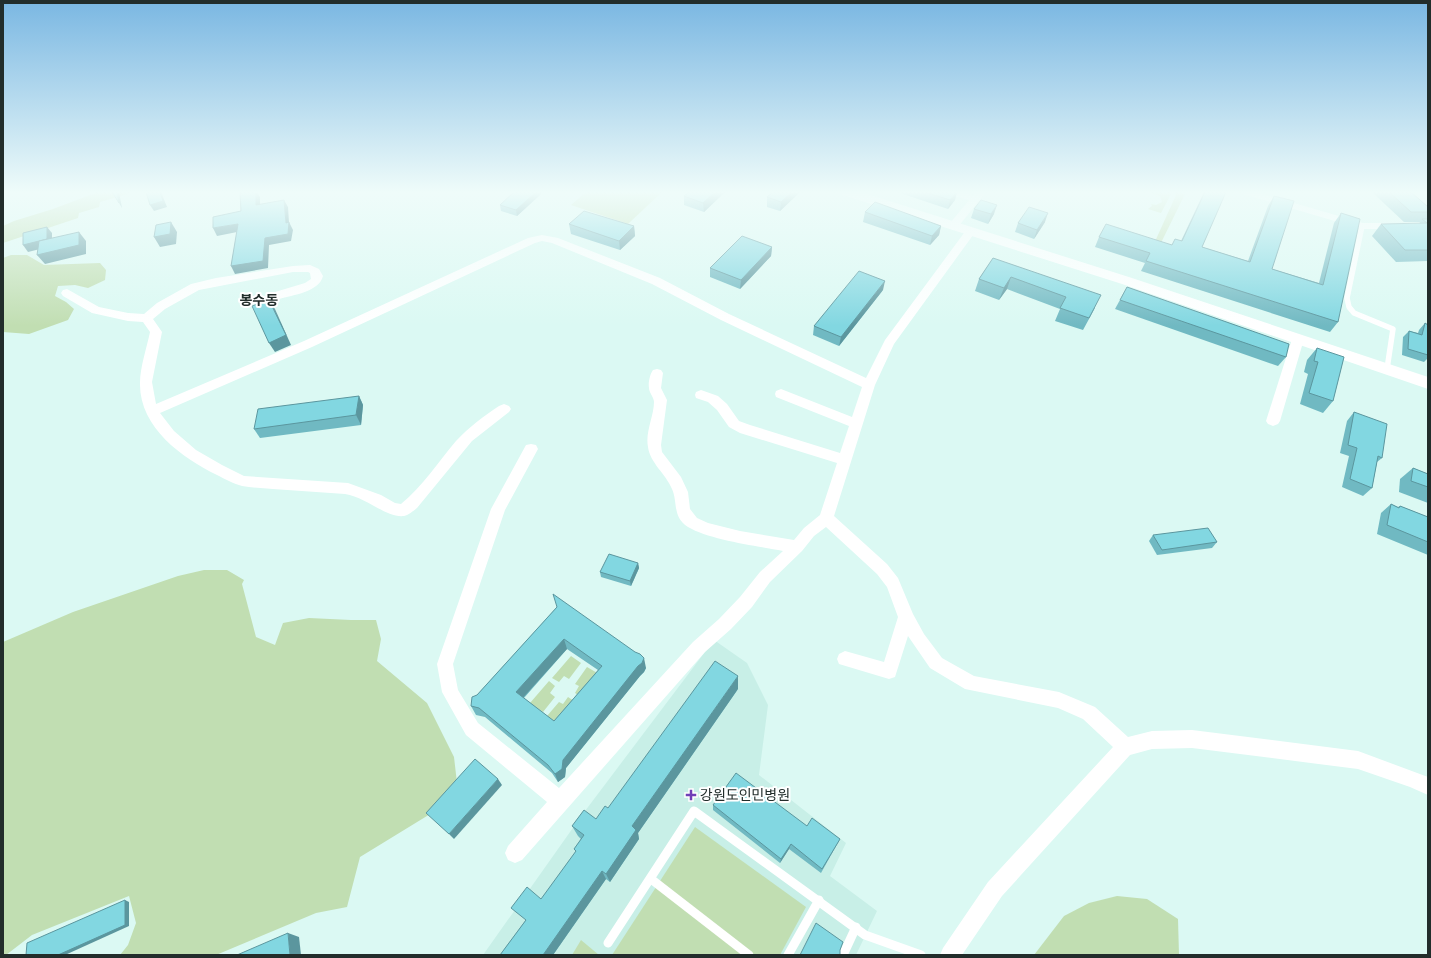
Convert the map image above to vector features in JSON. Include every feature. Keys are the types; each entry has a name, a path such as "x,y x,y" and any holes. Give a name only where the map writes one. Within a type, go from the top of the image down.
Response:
{"main road":[{"path":"988,237 1428,383"}],"street":[{"path":"515,853 699,647 725,624 746,602 765,577 797,547 809,532 826,518 869,384 890,343 967,237"},
{"path":"152,411 308,344 532,240 542,238 554,240 656,281 725,317 869,384"},
{"path":"67,294 96,310 128,317 147,318 161,306 195,287 293,269 310,268 316,270 318,276 316,281 309,286 279,295"},
{"path":"147,318 156,332 146,382 148,399 158,423 175,440 201,459 227,475 243,482 348,489 376,499 392,509 404,510 414,502 458,447 489,419 504,409"},
{"path":"1273,421 1298,339"},
{"path":"657,373 655,388 661,400 654,445 656,454 676,481 681,492 683,511 692,522 705,528 740,537 797,547"},
{"path":"781,394 857,424"},
{"path":"701,395 712,399 722,407 734,424 745,430 844,460"},
{"path":"531,449 498,509 445,664 450,692 472,729 560,801"},
{"path":"826,518 882,569 893,583 906,616 918,639 936,663 971,683 1059,700 1089,713 1125,747"},
{"path":"845,659 889,671 906,616"},
{"path":"950,955 995,889 1125,747 1152,740 1192,739 1358,760 1413,779 1428,786"}],"lane":[{"path":"1360,237 1347,298 1349,307 1354,313 1393,329 1387,369"},
{"path":"608,943 694,811 819,900 865,935 922,955"},
{"path":"650,879 749,955"},
{"path":"788,955 819,900"},
{"path":"843,955 856,927"}],"shaded area":[{"name":"강원도인민병원","path":"714,640 747,663 768,705 759,775 846,843 830,876 877,911 856,955 483,955 582,815"}],"green space":[{"path":"3,237 22,237 3,243"},
{"path":"1157,237 1164,237 1157,251 1153,246"},
{"path":"11,255 27,255 44,265 100,263 106,270 105,280 88,288 75,285 58,286 55,296 66,302 74,309 68,320 29,334 3,332 3,258"},
{"path":"204,570 227,570 244,580 242,584 256,637 275,645 283,623 309,618 376,620 381,639 377,661 427,703 454,757 457,783 440,808 360,857 347,907 316,913 216,955 120,955 128,945 136,923 129,896 32,935 6,955 3,955 3,642 73,612 178,576"},
{"path":"571,656 581,663 569,679 564,676 559,682 552,678"},
{"path":"587,667 599,674 581,697 575,693 579,686 575,684"},
{"path":"549,681 555,686 550,693 555,697 543,712 530,703"},
{"path":"568,697 577,703 559,725 547,716 559,702 563,704"},
{"path":"695,827 806,907 780,955 612,955"},
{"path":"1117,896 1147,899 1178,919 1179,955 1034,955 1064,916 1089,903"},
{"path":"581,940 599,955 572,955"}],"building":[{"path":"23,237 47,237 47,239 23,245"},
{"path":"58,237 79,237 79,245 37,255 39,241"},
{"path":"236,237 272,237 265,238 263,261 231,266"},
{"path":"606,237 623,237 619,241"},
{"path":"741,237 772,247 741,280 710,268"},
{"path":"1099,237 1146,237 1172,245 1175,239 1182,241 1184,237 1206,237 1202,247 1250,262 1259,237 1282,237 1272,269 1323,285 1335,237 1356,237 1338,322 1146,261 1150,253"},
{"path":"1393,237 1428,237 1428,250 1405,250"},
{"path":"993,258 1101,295 1089,318 1060,308 1066,297 1011,277 1004,288 979,279"},
{"path":"859,271 885,281 841,337 814,326"},
{"path":"1127,287 1289,344 1286,357 1120,300"},
{"path":"269,300 286,335 269,343 252,306"},
{"path":"1425,323 1428,325 1428,355 1408,349 1409,331 1422,335"},
{"path":"1317,348 1344,357 1333,401 1309,393 1318,362 1314,361"},
{"path":"359,396 356,415 254,429 258,409"},
{"path":"1354,412 1387,424 1382,458 1378,456 1372,488 1350,479 1357,448 1348,445"},
{"path":"1413,468 1428,474 1428,487 1411,481"},
{"path":"1391,504 1428,517 1428,542 1387,525"},
{"path":"1208,528 1217,542 1162,550 1153,535"},
{"path":"609,554 638,563 630,581 600,572"},
{"path":"553,594 644,658 642,663 638,666 563,760 562,769 555,774 548,765 479,708 471,706 472,697 477,695 557,607","holes":["564,639 602,666 554,721 516,692"]},
{"path":"715,661 738,676 632,826 636,830 606,874 602,871 543,955 500,955 526,920 511,908 527,887 541,899 576,851 574,849 584,835 572,826 584,810 596,819 605,806 608,808"},
{"path":"475,759 498,779 449,834 426,813"},
{"path":"736,773 807,826 812,818 840,839 822,869 791,844 781,859 713,805"},
{"path":"125,900 125,925 58,955 26,955 27,943"},
{"path":"816,923 843,942 840,955 800,955"},
{"path":"288,933 290,955 237,955"}],"place":[{"name":"강원도인민병원","path":"691,795"}],"district":[{"name":"봉수동","path":"259,300"}]}
